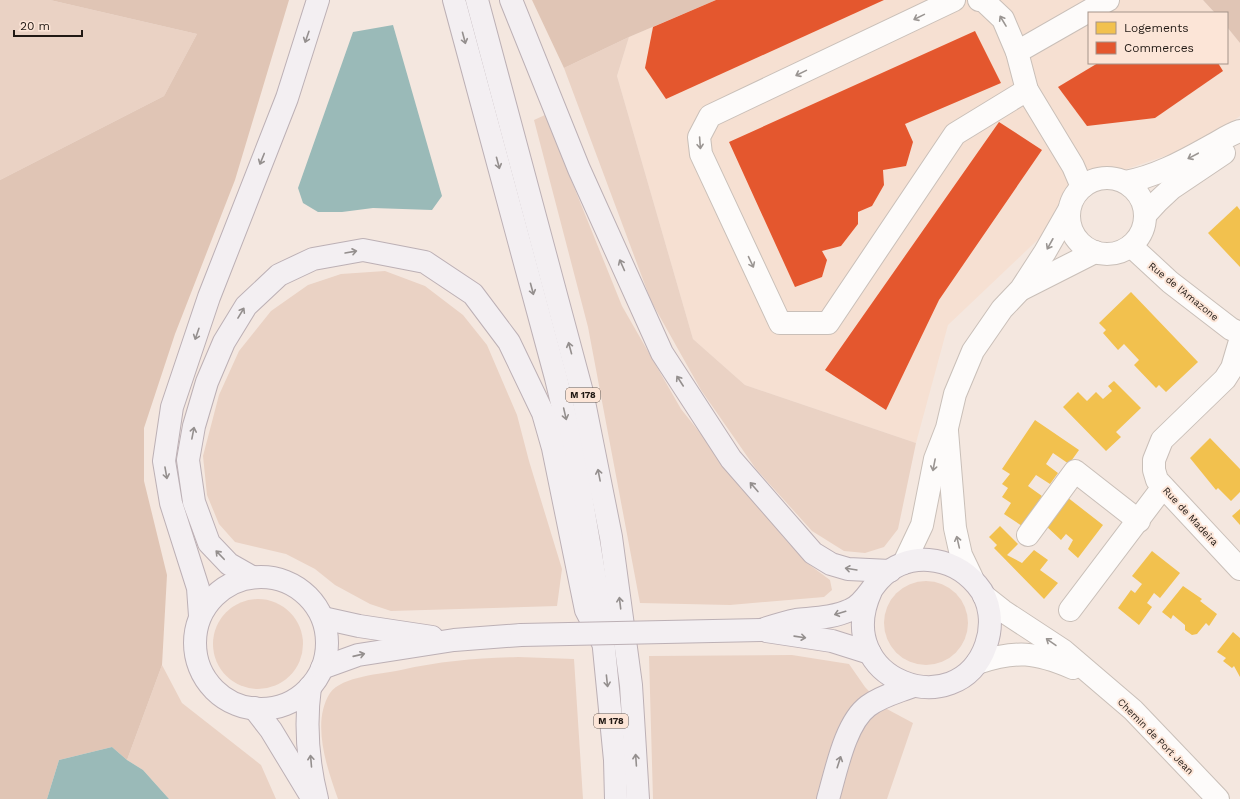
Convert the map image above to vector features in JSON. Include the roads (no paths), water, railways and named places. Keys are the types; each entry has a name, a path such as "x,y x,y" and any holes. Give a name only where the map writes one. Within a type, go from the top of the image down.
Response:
{"main road":[{"path":"200,616 213,597 230,584 252,577 270,577 288,582 304,592 316,606 323,618 327,634 327,646 322,668 310,687 294,700 274,708 254,708 234,703 216,692 204,675 196,656 195,636 200,616 198,588 171,503 164,461 172,407 209,297 287,98 318,0"},
{"name":"M 178","path":"454,0 556,378 574,454 592,555 603,643 615,760 616,799"},
{"name":"M 178","path":"477,0 582,392 612,537 631,685 638,799"},
{"path":"511,0 579,169 662,353 731,460 813,553 831,564 848,569 897,567 918,560 940,561 961,569 972,578 984,596 991,623 989,638 984,651 977,663 969,671 948,684 937,687 913,686 900,681 888,674 870,653 865,641 863,616 865,603 879,580 897,567"},
{"path":"252,577 229,564 209,544 194,502 188,460 194,426 206,382 224,342 246,306 280,275 313,259 363,250 425,262 473,294 509,342 543,413 553,448 586,610 603,643"},
{"path":"761,630 794,620 830,616 850,610 871,592"},
{"path":"323,618 359,626 454,640"},
{"path":"322,668 358,655 454,640 521,635 761,630 832,641 870,653"},
{"path":"828,799 852,726 859,714 878,700 913,686"},
{"path":"310,687 306,714 312,780 317,799"},
{"path":"254,708 271,730 305,784 312,799"}],"street":[{"path":"954,0 710,116 699,137 701,154 780,323 828,323 955,134 1028,90"},
{"path":"979,0 984,1 1003,19 1017,52 1028,90 1073,166 1082,187"},
{"path":"1017,52 1108,0"},
{"path":"897,567 922,525 935,459 947,428 955,394 973,351 1002,309 1020,289 1045,252 1069,210 1073,197 1082,187 1099,179 1112,178 1125,182 1139,180 1211,147 1227,136 1240,131"},
{"path":"1145,216 1172,188 1213,162 1240,138"},
{"path":"1069,210 1070,225 1076,239 1081,245 1094,252 1110,254 1125,250 1131,246 1142,232 1145,216 1140,196 1125,182"},
{"name":"Rue de l'Amazone","path":"1131,246 1170,282 1231,329 1240,333"},
{"path":"1020,289 1094,252"},
{"name":"Rue de Madeira","path":"1240,341 1232,368 1218,388 1162,440 1154,460 1154,470 1157,480 1240,569"},
{"path":"947,428 955,528 961,555 972,578"},
{"path":"1028,535 1075,471 1139,521"},
{"path":"1070,610 1139,521 1163,487"},
{"name":"Chemin de Port Jean","path":"984,596 1003,611 1064,651 1091,676 1133,710 1218,799"},
{"name":"Chemin de Port Jean","path":"977,663 997,657 1022,654 1037,655 1052,659 1091,676"}],"water":[{"path":"393,25 442,196 432,210 373,208 342,212 318,212 303,203 298,188 353,32"},
{"path":"112,747 127,760 143,770 169,799 47,799 59,760"}]}
